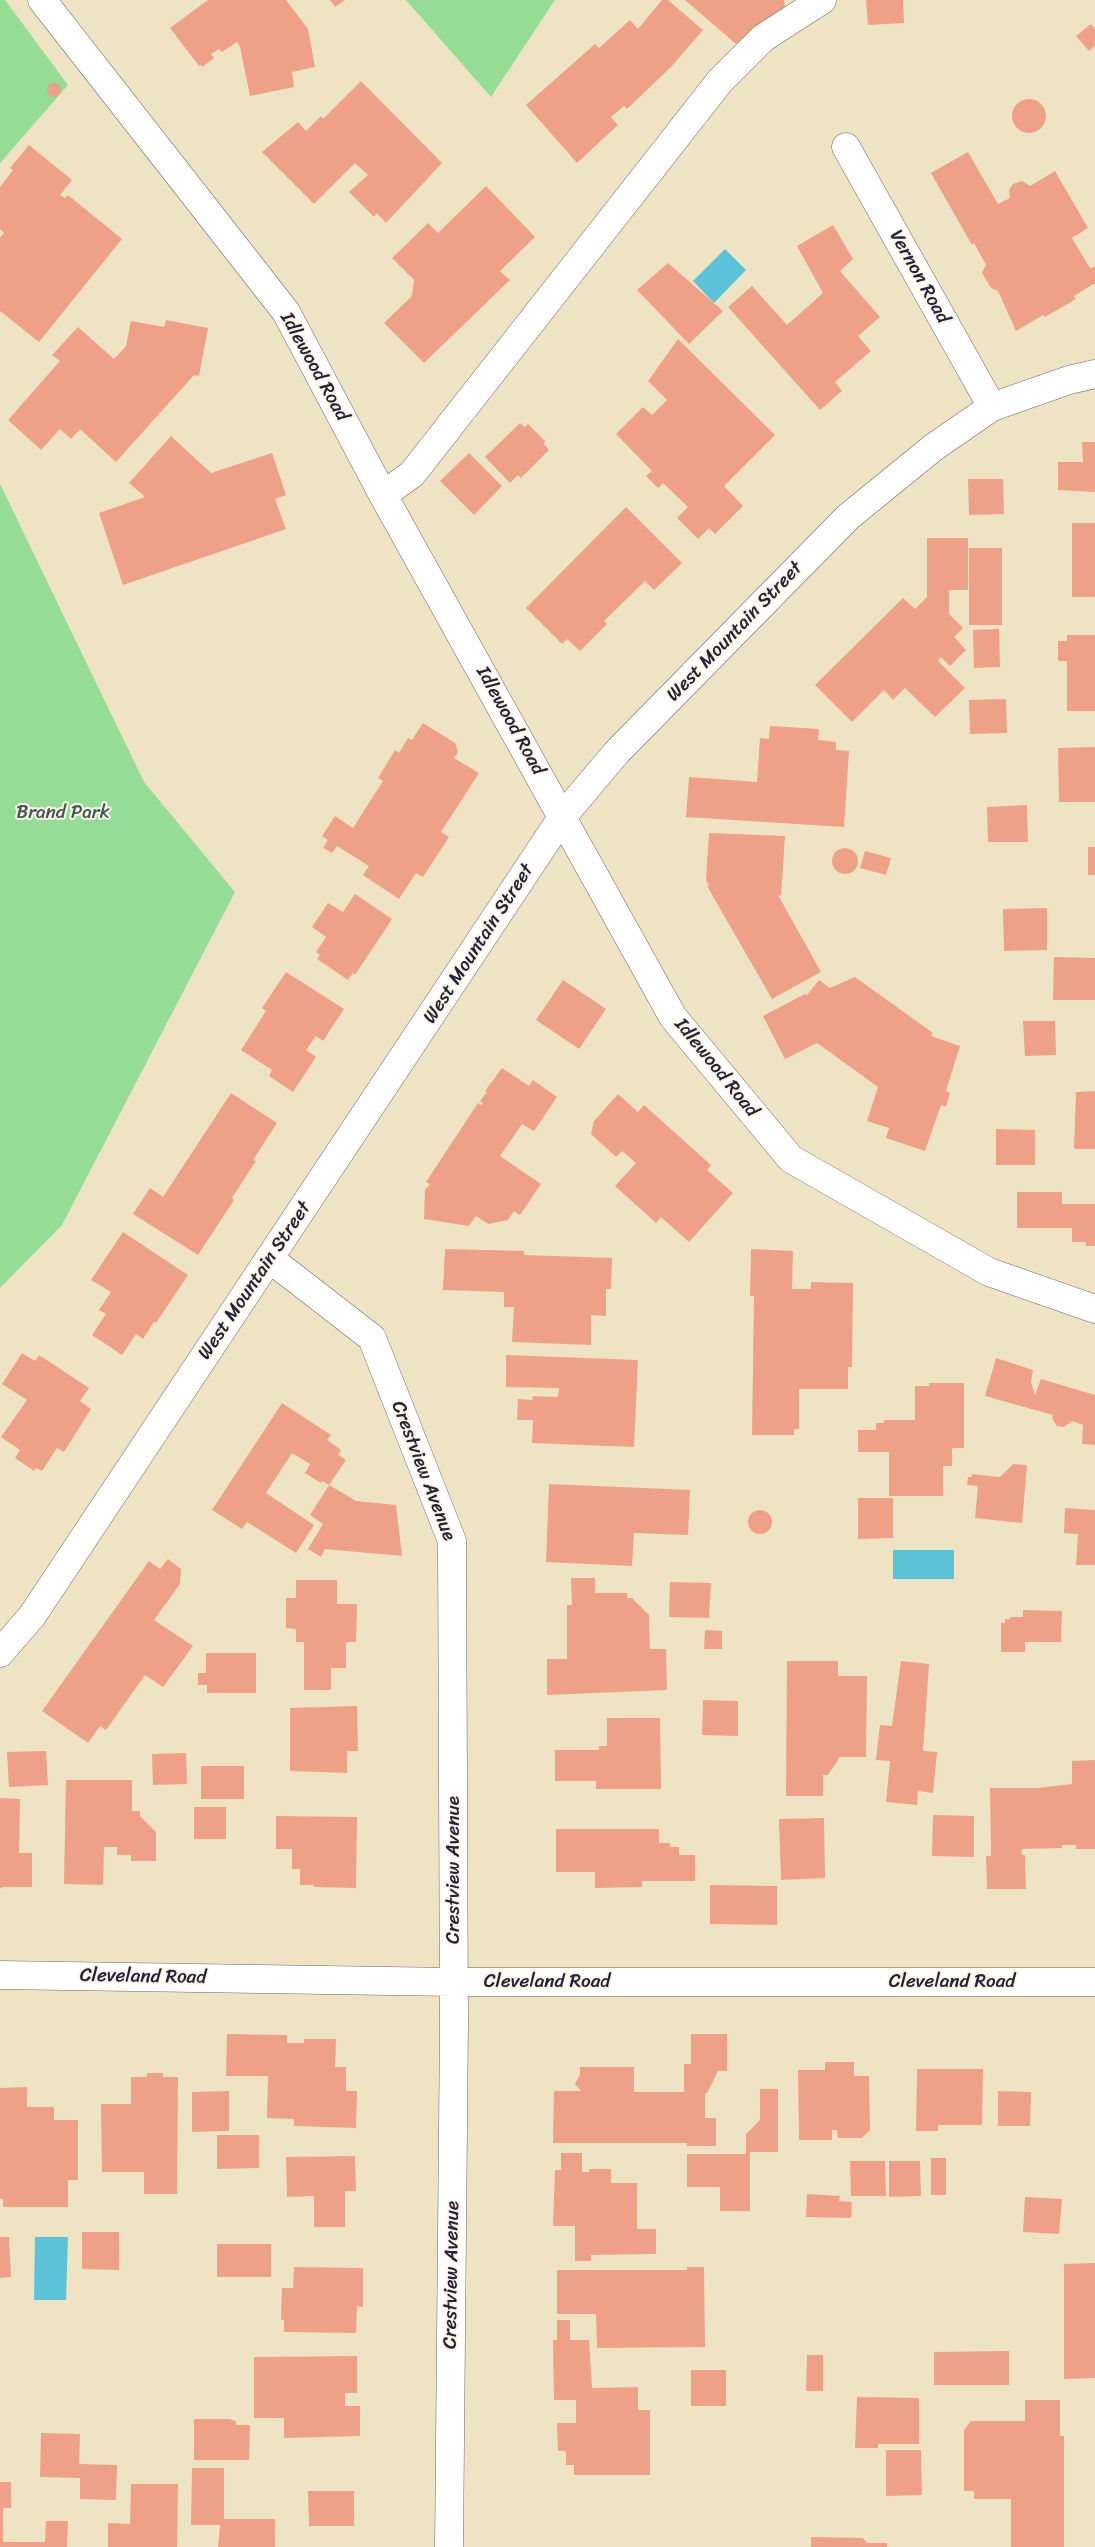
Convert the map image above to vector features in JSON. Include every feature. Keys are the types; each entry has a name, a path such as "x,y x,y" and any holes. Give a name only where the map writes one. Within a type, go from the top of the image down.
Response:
{"street":[{"name":"Idlewood Road","path":"42,0 286,312 383,495 673,1017 791,1158 989,1272 1095,1309"},
{"path":"383,495 412,474 720,80 763,38 822,0"},
{"name":"Vernon Road","path":"846,147 992,407"},
{"name":"West Mountain Street","path":"0,1653 32,1616 563,816 617,752 848,517 934,447 992,407 1069,380 1095,374"},
{"name":"Crestview Avenue","path":"270,1259 372,1338 452,1541 454,1982 449,2547"},
{"name":"Cleveland Road","path":"0,1975 454,1982 1095,1982"}],"green space":[{"path":"0,0 5,0 68,85 0,163"},
{"path":"406,0 555,0 491,97"},
{"name":"Brand Park","path":"0,484 144,782 235,892 62,1225 0,1288"}],"water":[{"path":"725,249 746,270 714,303 693,281"},
{"path":"893,1550 954,1550 954,1579 893,1579"},
{"path":"35,2237 68,2237 66,2300 34,2300"}],"building":[{"path":"208,0 286,0 308,29 315,67 292,72 294,87 250,96 240,47 237,42 222,52 219,49 211,54 214,58 202,67 201,65 199,66 170,28"},
{"path":"330,0 345,0 335,7"},
{"path":"662,0 668,0 703,30 671,67 627,109 624,106 611,117 618,125 577,163 526,105 595,44 599,48 630,20 638,29"},
{"path":"685,0 784,0 785,7 736,44"},
{"path":"866,0 903,0 904,23 868,25"},
{"path":"1091,24 1095,29 1095,46 1089,51 1076,36"},
{"path":"361,81 442,163 386,223 377,213 374,217 349,192 368,175 355,163 314,204 262,152 298,122 306,131 321,116 323,119"},
{"path":"54,83 59,85 61,90 59,95 54,97 49,95 47,90 49,85"},
{"path":"1029,99 1041,104 1046,116 1041,128 1029,133 1017,128 1012,116 1017,104"},
{"path":"29,145 72,180 60,195 65,198 68,195 122,239 39,342 0,311 0,238 4,233 0,229 0,187 13,170 10,168"},
{"path":"968,152 998,204 1010,198 1009,190 1013,184 1022,181 1030,186 1055,171 1088,228 1072,238 1090,268 1094,267 1095,283 1074,296 1076,299 1016,331 998,291 991,288 982,273 986,265 974,243 972,245 931,173"},
{"path":"486,186 535,237 500,271 510,280 424,363 384,323 412,296 414,280 392,258 428,223 438,233"},
{"path":"833,225 853,259 840,271 880,317 858,336 871,351 835,382 842,391 820,410 728,307 752,286 787,325 823,293 797,246"},
{"path":"668,263 723,311 689,344 637,290"},
{"path":"166,320 208,328 199,376 194,375 116,462 80,429 71,439 60,429 41,450 8,420 60,361 52,355 78,327 114,359 126,346 131,321 164,327"},
{"path":"678,339 775,435 724,486 743,506 715,534 709,528 698,539 677,518 688,507 663,483 658,488 646,476 652,471 616,434 643,407 652,415 667,400 648,381"},
{"path":"520,423 525,427 528,424 545,441 544,444 549,450 521,478 518,475 510,483 485,457"},
{"path":"171,436 211,473 272,453 286,495 275,499 286,529 123,585 99,513 145,497 129,483"},
{"path":"1082,442 1095,442 1095,492 1058,490 1058,462 1083,462"},
{"path":"469,453 502,486 474,515 440,481"},
{"path":"968,479 1003,479 1004,514 969,515"},
{"path":"626,507 682,563 654,590 645,581 604,621 607,624 580,651 567,639 562,644 526,608"},
{"path":"1072,523 1095,523 1095,597 1072,597"},
{"path":"927,538 968,538 968,590 949,590 949,614 963,628 954,637 966,650 950,666 941,657 938,661 965,688 935,717 905,688 893,700 884,690 852,722 815,685 903,598 915,609 927,597"},
{"path":"969,548 1002,548 1002,625 969,625"},
{"path":"999,629 1000,667 974,668 973,630"},
{"path":"1067,635 1095,635 1095,711 1067,711 1067,661 1058,661 1058,641 1067,641"},
{"path":"1006,699 1007,733 970,734 969,700"},
{"path":"423,723 455,743 458,752 454,758 479,773 441,832 449,837 423,877 416,873 399,899 363,875 369,866 337,846 332,853 323,848 328,840 322,836 335,816 353,828 383,781 378,778 395,750 399,753 408,738 412,740"},
{"path":"770,726 819,729 818,740 836,742 836,750 849,751 844,827 686,817 689,777 757,782 760,738 769,739"},
{"path":"1095,747 1095,802 1059,802 1058,748"},
{"path":"1027,805 1028,842 988,842 987,807"},
{"path":"709,833 785,836 781,896 778,895 821,972 772,999 707,886 709,885 706,880"},
{"path":"1088,847 1095,847 1095,875 1088,875"},
{"path":"845,848 854,852 858,861 854,870 845,874 836,870 832,861 836,852"},
{"path":"865,851 891,858 886,875 860,868"},
{"path":"355,894 392,919 355,975 353,973 348,980 317,959 320,955 316,952 326,937 312,927 328,903 343,912"},
{"path":"1047,908 1047,950 1004,951 1003,909"},
{"path":"1054,957 1095,958 1095,1000 1053,1000"},
{"path":"286,972 344,1009 323,1041 316,1036 306,1050 316,1057 293,1092 269,1076 272,1070 241,1050 266,1011 262,1008"},
{"path":"855,977 933,1033 931,1036 960,1046 946,1091 950,1093 946,1107 941,1105 925,1151 886,1138 889,1128 867,1121 878,1087 817,1043 785,1059 763,1016 805,994 807,995 819,980 830,988"},
{"path":"563,980 606,1009 579,1049 536,1020"},
{"path":"1023,1021 1055,1021 1056,1055 1025,1056"},
{"path":"502,1068 529,1086 533,1080 557,1097 534,1131 522,1124 500,1156 541,1184 520,1215 514,1211 508,1220 488,1224 476,1216 469,1226 424,1219 425,1190 430,1184 426,1182 478,1103 481,1105 483,1103 480,1101 487,1092 485,1091"},
{"path":"1095,1091 1095,1149 1074,1149 1076,1092"},
{"path":"231,1093 277,1123 253,1160 256,1161 232,1198 234,1200 198,1255 133,1214 150,1188 163,1197"},
{"path":"618,1094 638,1112 644,1105 711,1165 707,1170 733,1193 689,1242 661,1217 656,1223 615,1186 636,1163 622,1151 616,1157 591,1134 594,1121"},
{"path":"996,1129 1035,1130 1035,1165 996,1165"},
{"path":"1017,1192 1062,1192 1062,1204 1095,1204 1095,1246 1086,1246 1086,1242 1072,1242 1072,1228 1017,1228"},
{"path":"123,1232 188,1275 143,1339 136,1334 122,1355 92,1335 106,1314 99,1310 111,1292 91,1280"},
{"path":"445,1249 524,1251 524,1255 612,1258 611,1289 606,1289 606,1316 591,1315 591,1345 512,1342 514,1307 504,1307 504,1292 443,1290"},
{"path":"751,1249 793,1251 792,1289 811,1289 811,1282 853,1283 852,1367 848,1367 848,1389 799,1389 799,1429 794,1429 794,1435 752,1435 754,1296 750,1296"},
{"path":"22,1353 35,1361 39,1355 89,1388 80,1401 91,1409 64,1452 57,1448 42,1471 36,1468 34,1471 15,1458 20,1450 1,1437 27,1400 2,1384"},
{"path":"506,1355 638,1360 634,1447 532,1443 533,1420 517,1420 518,1399 532,1400 533,1396 558,1397 559,1388 506,1387"},
{"path":"996,1358 1033,1370 1031,1382 1035,1395 1041,1379 1095,1395 1095,1445 1082,1444 1083,1425 1072,1421 1064,1427 1057,1426 1052,1418 1053,1415 985,1396"},
{"path":"929,1383 964,1383 964,1448 952,1448 952,1466 943,1466 943,1496 889,1496 889,1452 858,1452 858,1430 876,1430 876,1423 884,1423 884,1420 915,1420 915,1386 929,1386"},
{"path":"282,1403 331,1435 327,1440 341,1450 338,1455 346,1460 329,1485 322,1481 321,1483 305,1473 310,1464 292,1453 266,1493 314,1525 296,1553 247,1522 242,1529 212,1510"},
{"path":"1013,1464 1027,1465 1022,1523 975,1518 978,1486 967,1485 968,1477 972,1477 972,1474 1000,1477"},
{"path":"549,1484 690,1490 688,1535 634,1533 632,1566 546,1562"},
{"path":"329,1485 356,1501 396,1505 402,1556 325,1549 321,1557 308,1549 323,1524 310,1515"},
{"path":"858,1498 893,1498 893,1538 858,1539"},
{"path":"1065,1508 1095,1510 1095,1565 1076,1565 1078,1534 1064,1533"},
{"path":"760,1510 765,1511 771,1517 771,1527 765,1533 760,1534 755,1533 749,1527 748,1522 749,1517 755,1511"},
{"path":"168,1559 181,1569 180,1584 154,1620 193,1646 163,1687 145,1675 106,1730 100,1726 88,1743 42,1711 149,1561 160,1569"},
{"path":"571,1578 595,1578 595,1593 627,1593 627,1598 632,1598 649,1615 650,1649 666,1649 667,1690 547,1695 547,1659 567,1659 567,1605 572,1605"},
{"path":"296,1580 337,1580 337,1604 357,1604 356,1642 346,1642 346,1668 331,1668 331,1690 304,1690 304,1642 296,1642 296,1629 286,1628 286,1598 296,1598"},
{"path":"670,1582 711,1583 709,1618 669,1617"},
{"path":"1023,1610 1062,1611 1061,1642 1025,1642 1025,1652 1001,1652 1001,1623 1005,1623 1005,1619 1010,1619 1010,1617 1023,1617"},
{"path":"705,1630 722,1631 722,1649 704,1649"},
{"path":"206,1653 256,1653 256,1693 207,1693 207,1685 198,1685 198,1673 206,1673"},
{"path":"787,1661 838,1661 838,1676 867,1676 866,1757 840,1757 828,1775 823,1775 823,1796 786,1796"},
{"path":"901,1661 929,1664 923,1751 937,1752 933,1793 918,1791 917,1805 886,1802 890,1761 876,1760 880,1725 892,1726"},
{"path":"703,1700 738,1701 738,1736 702,1735"},
{"path":"357,1706 358,1751 347,1751 347,1773 290,1771 290,1708"},
{"path":"607,1718 660,1718 661,1789 596,1789 596,1781 555,1781 555,1750 599,1750 599,1746 607,1746"},
{"path":"46,1751 48,1785 9,1787 7,1752"},
{"path":"186,1753 187,1784 153,1785 152,1754"},
{"path":"1095,1760 1095,1849 1076,1849 1076,1845 1062,1845 1062,1848 1022,1849 1022,1855 1025,1855 1026,1889 987,1889 986,1856 991,1856 990,1788 1037,1788 1072,1784 1072,1761"},
{"path":"201,1766 244,1766 244,1799 201,1799"},
{"path":"66,1780 132,1780 132,1811 140,1811 140,1816 156,1832 156,1861 131,1861 131,1855 117,1855 117,1847 104,1847 103,1885 64,1884"},
{"path":"0,1798 20,1799 19,1853 32,1853 32,1887 2,1887 0,1889"},
{"path":"194,1807 226,1807 226,1839 194,1839"},
{"path":"933,1815 974,1816 974,1857 932,1856"},
{"path":"276,1816 357,1817 356,1888 300,1885 300,1869 292,1869 292,1849 276,1849"},
{"path":"824,1818 825,1878 781,1880 779,1819"},
{"path":"556,1829 659,1829 659,1843 670,1843 670,1847 679,1847 679,1855 695,1855 695,1881 642,1881 642,1887 595,1888 595,1872 556,1872"},
{"path":"710,1885 777,1886 777,1925 710,1924"},
{"path":"227,2034 287,2035 287,2043 304,2043 304,2039 336,2039 335,2067 346,2067 346,2091 357,2091 356,2128 294,2126 294,2119 267,2118 268,2076 226,2076"},
{"path":"691,2034 727,2034 727,2071 718,2071 707,2093 705,2093 705,2118 716,2118 716,2146 687,2146 687,2143 553,2143 554,2091 581,2091 575,2084 580,2075 580,2067 634,2067 634,2092 684,2092 684,2064 691,2064"},
{"path":"825,2062 854,2062 854,2076 869,2076 870,2130 862,2138 838,2138 837,2130 832,2130 832,2140 799,2140 798,2070 825,2070"},
{"path":"917,2069 983,2069 982,2125 938,2125 938,2131 916,2131"},
{"path":"147,2073 163,2073 163,2077 178,2077 177,2194 144,2194 144,2172 102,2172 101,2104 131,2104 131,2077 147,2077"},
{"path":"27,2087 27,2107 54,2107 54,2120 78,2120 78,2180 68,2180 68,2207 3,2207 3,2199 0,2199 0,2088"},
{"path":"760,2089 778,2089 778,2152 750,2152 750,2211 720,2211 720,2187 687,2187 687,2154 746,2154 746,2134 760,2120"},
{"path":"229,2091 229,2131 192,2132 192,2092"},
{"path":"998,2091 1031,2092 1030,2126 998,2126"},
{"path":"217,2135 259,2135 259,2168 217,2169"},
{"path":"561,2153 582,2153 582,2172 589,2172 589,2169 611,2169 611,2183 637,2183 637,2229 656,2229 656,2254 591,2255 591,2261 575,2261 575,2226 553,2226 555,2170 561,2170"},
{"path":"355,2156 356,2191 345,2191 345,2227 314,2227 314,2196 287,2197 286,2157"},
{"path":"931,2158 946,2158 946,2195 931,2195"},
{"path":"850,2161 885,2161 886,2196 851,2196"},
{"path":"889,2161 920,2161 921,2196 889,2197"},
{"path":"807,2194 840,2196 839,2201 852,2202 851,2218 806,2217"},
{"path":"1025,2197 1062,2199 1059,2234 1023,2232"},
{"path":"82,2232 119,2232 119,2270 82,2269"},
{"path":"0,2237 9,2237 11,2277 0,2278"},
{"path":"217,2244 271,2244 271,2277 217,2277"},
{"path":"1095,2263 1095,2378 1064,2379 1064,2264"},
{"path":"294,2267 363,2268 363,2307 357,2306 356,2333 284,2332 284,2320 281,2320 282,2288 293,2288"},
{"path":"687,2267 704,2267 705,2347 597,2348 596,2314 557,2314 557,2270 687,2270"},
{"path":"557,2320 570,2320 570,2340 589,2340 592,2388 638,2387 638,2410 650,2410 650,2475 574,2475 574,2465 566,2465 566,2451 558,2451 557,2423 576,2423 576,2400 554,2400 553,2340 557,2340"},
{"path":"1009,2351 1009,2385 934,2385 934,2352"},
{"path":"807,2355 823,2355 823,2391 806,2391"},
{"path":"357,2356 357,2393 345,2393 345,2406 360,2406 360,2436 284,2438 284,2418 254,2418 254,2357"},
{"path":"691,2370 726,2370 726,2406 691,2406"},
{"path":"857,2397 919,2398 919,2444 878,2444 878,2448 855,2448"},
{"path":"1025,2400 1060,2400 1060,2436 1064,2436 1064,2547 1011,2547 1011,2499 974,2499 974,2491 964,2491 964,2430 971,2421 1025,2421"},
{"path":"194,2419 229,2419 236,2421 236,2425 250,2425 249,2460 194,2460"},
{"path":"41,2433 80,2434 79,2464 117,2465 116,2500 80,2499 80,2478 40,2477"},
{"path":"886,2450 921,2450 922,2495 886,2496"},
{"path":"192,2468 224,2468 224,2519 275,2519 275,2547 218,2547 220,2525 191,2525"},
{"path":"0,2482 11,2482 11,2508 3,2508 3,2542 45,2542 46,2521 68,2521 67,2547 0,2547"},
{"path":"131,2484 178,2484 177,2547 108,2547 108,2523 130,2524"},
{"path":"308,2491 354,2491 354,2526 309,2526"},
{"path":"811,2537 863,2538 867,2543 887,2543 887,2547 811,2547"}]}
